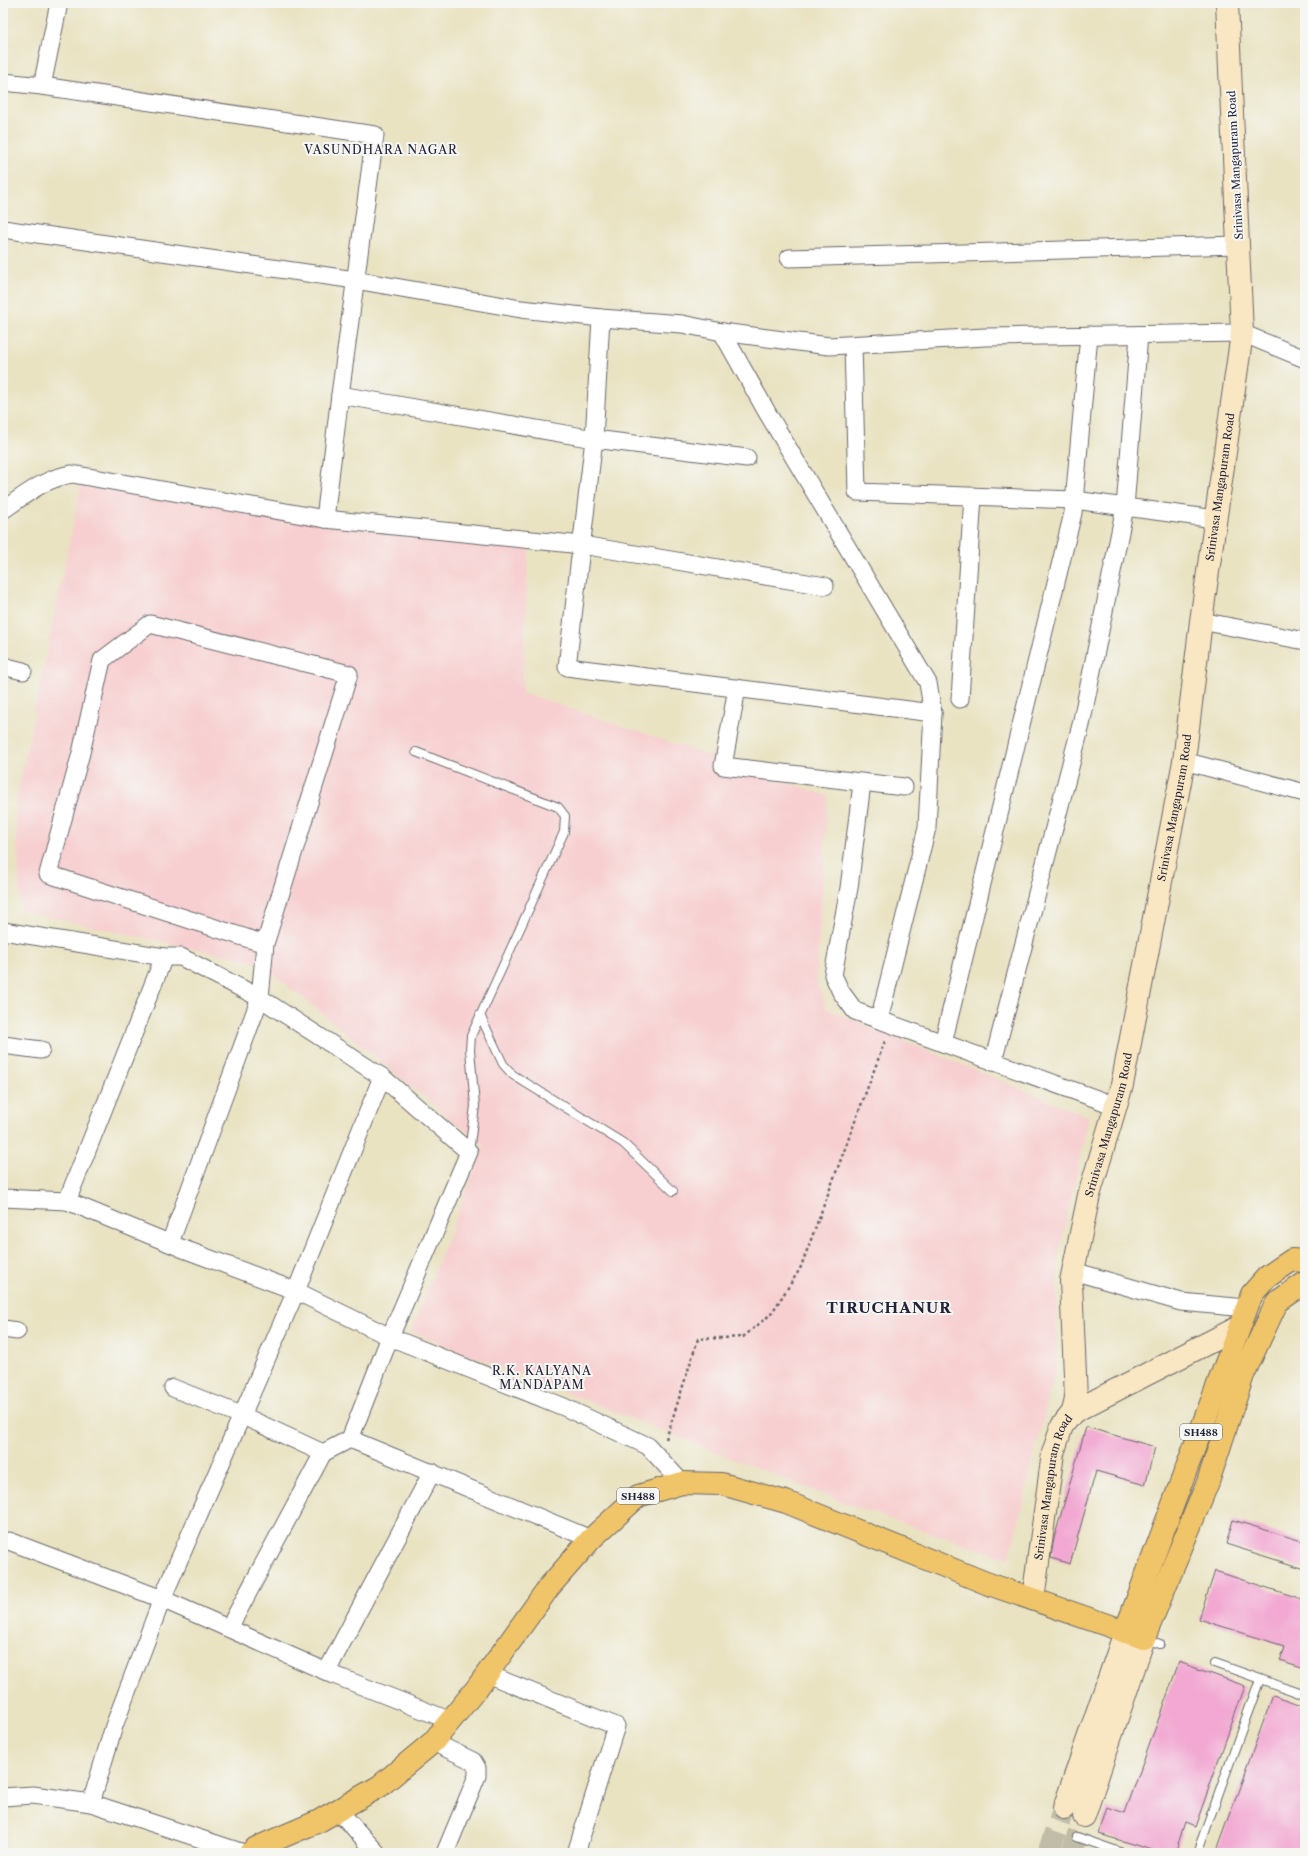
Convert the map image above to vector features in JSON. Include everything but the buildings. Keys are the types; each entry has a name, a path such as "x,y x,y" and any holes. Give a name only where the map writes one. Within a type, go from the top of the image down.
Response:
{"main road":[{"name":"SH488","path":"1143,1638 1243,1318 1252,1294 1267,1277 1292,1260 1305,1261"},
{"name":"SH488","path":"1143,1638 1208,1482 1242,1375 1276,1302 1305,1283"},
{"name":"SH488","path":"250,1853 256,1848 319,1820 380,1786 433,1742 487,1674 549,1588 591,1538 638,1496 682,1483 722,1484 786,1502 986,1583 1143,1638"}],"street":[{"path":"42,86 59,3"},
{"name":"Srinivasa Mangapuram Road","path":"1032,1599 1053,1453 1062,1426 1073,1412 1076,1399 1071,1281 1089,1195 1122,1085 1184,761 1201,621 1242,333 1227,3"},
{"path":"3,82 42,86 375,135 325,519"},
{"path":"3,229 355,280 521,309 601,318 682,324 722,332 829,346 985,337 1242,333 1305,359"},
{"path":"789,258 1238,245"},
{"path":"601,318 594,439 567,667 933,713"},
{"path":"722,332 768,414 928,683 933,713 926,828 885,1022"},
{"path":"994,1062 1081,725 1125,507 1138,335"},
{"path":"943,1043 1071,521 1075,500 1090,336"},
{"path":"852,345 856,492 1075,500 1215,519"},
{"path":"340,395 594,439 747,458"},
{"path":"3,510 46,481 58,476 72,474 325,519 582,545 825,586"},
{"path":"960,699 973,496"},
{"path":"1201,621 1305,641"},
{"path":"170,1243 260,998 265,944 349,674 150,624 102,660 81,753 48,874 265,944"},
{"path":"3,666 23,671"},
{"path":"737,688 723,766 904,788"},
{"path":"1184,761 1305,793"},
{"path":"862,783 849,888 833,975 841,992 855,1011 1116,1106"},
{"path":"3,931 164,957 180,957 260,998 382,1077 469,1152 390,1336 350,1439 323,1453 229,1628"},
{"path":"67,1201 164,957"},
{"path":"3,1046 41,1050"},
{"path":"91,1803 114,1726 162,1599 296,1291 382,1077"},
{"path":"3,1198 67,1201 170,1243 296,1291 390,1336 564,1407 648,1446 682,1483"},
{"path":"1073,1271 1243,1318"},
{"path":"1073,1412 1243,1318"},
{"path":"173,1388 241,1415 323,1453"},
{"path":"350,1439 591,1538"},
{"path":"327,1672 432,1472"},
{"path":"9,1541 162,1599 327,1672 451,1721"},
{"path":"1064,1808 1143,1638"},
{"path":"1084,1816 1143,1638"},
{"path":"487,1674 616,1726 576,1853"},
{"path":"433,1742 473,1761 478,1768 477,1776 445,1853"},
{"path":"3,1797 33,1795 91,1803 244,1853"},
{"path":"338,1810 377,1853"}],"lane":[{"path":"416,752 558,807 565,816 564,832 471,1036 470,1050 475,1106 469,1152"},
{"path":"480,1015 503,1064 513,1075 623,1143 673,1192"},
{"path":"1215,1663 1305,1695"},
{"path":"1197,1853 1260,1679"},
{"path":"1077,1837 1123,1853"}],"path":[{"path":"659,1458 698,1339 743,1337 771,1314 800,1269 885,1022"}],"shaded area":[{"path":"81,486 529,549 522,692 828,796 816,979 827,1009 1089,1117 1058,1257 1056,1366 1009,1559 864,1510 411,1332 484,1146 260,963 21,911 15,806"}],"tunnel":[{"path":"1048,1853 1064,1808"},
{"path":"1072,1853 1084,1816"}],"district":[{"name":"VASUNDHARA NAGAR","path":"381,150"},
{"name":"TIRUCHANUR","path":"889,1308"},
{"name":"R.K. KALYANA MANDAPAM","path":"542,1378"}]}
